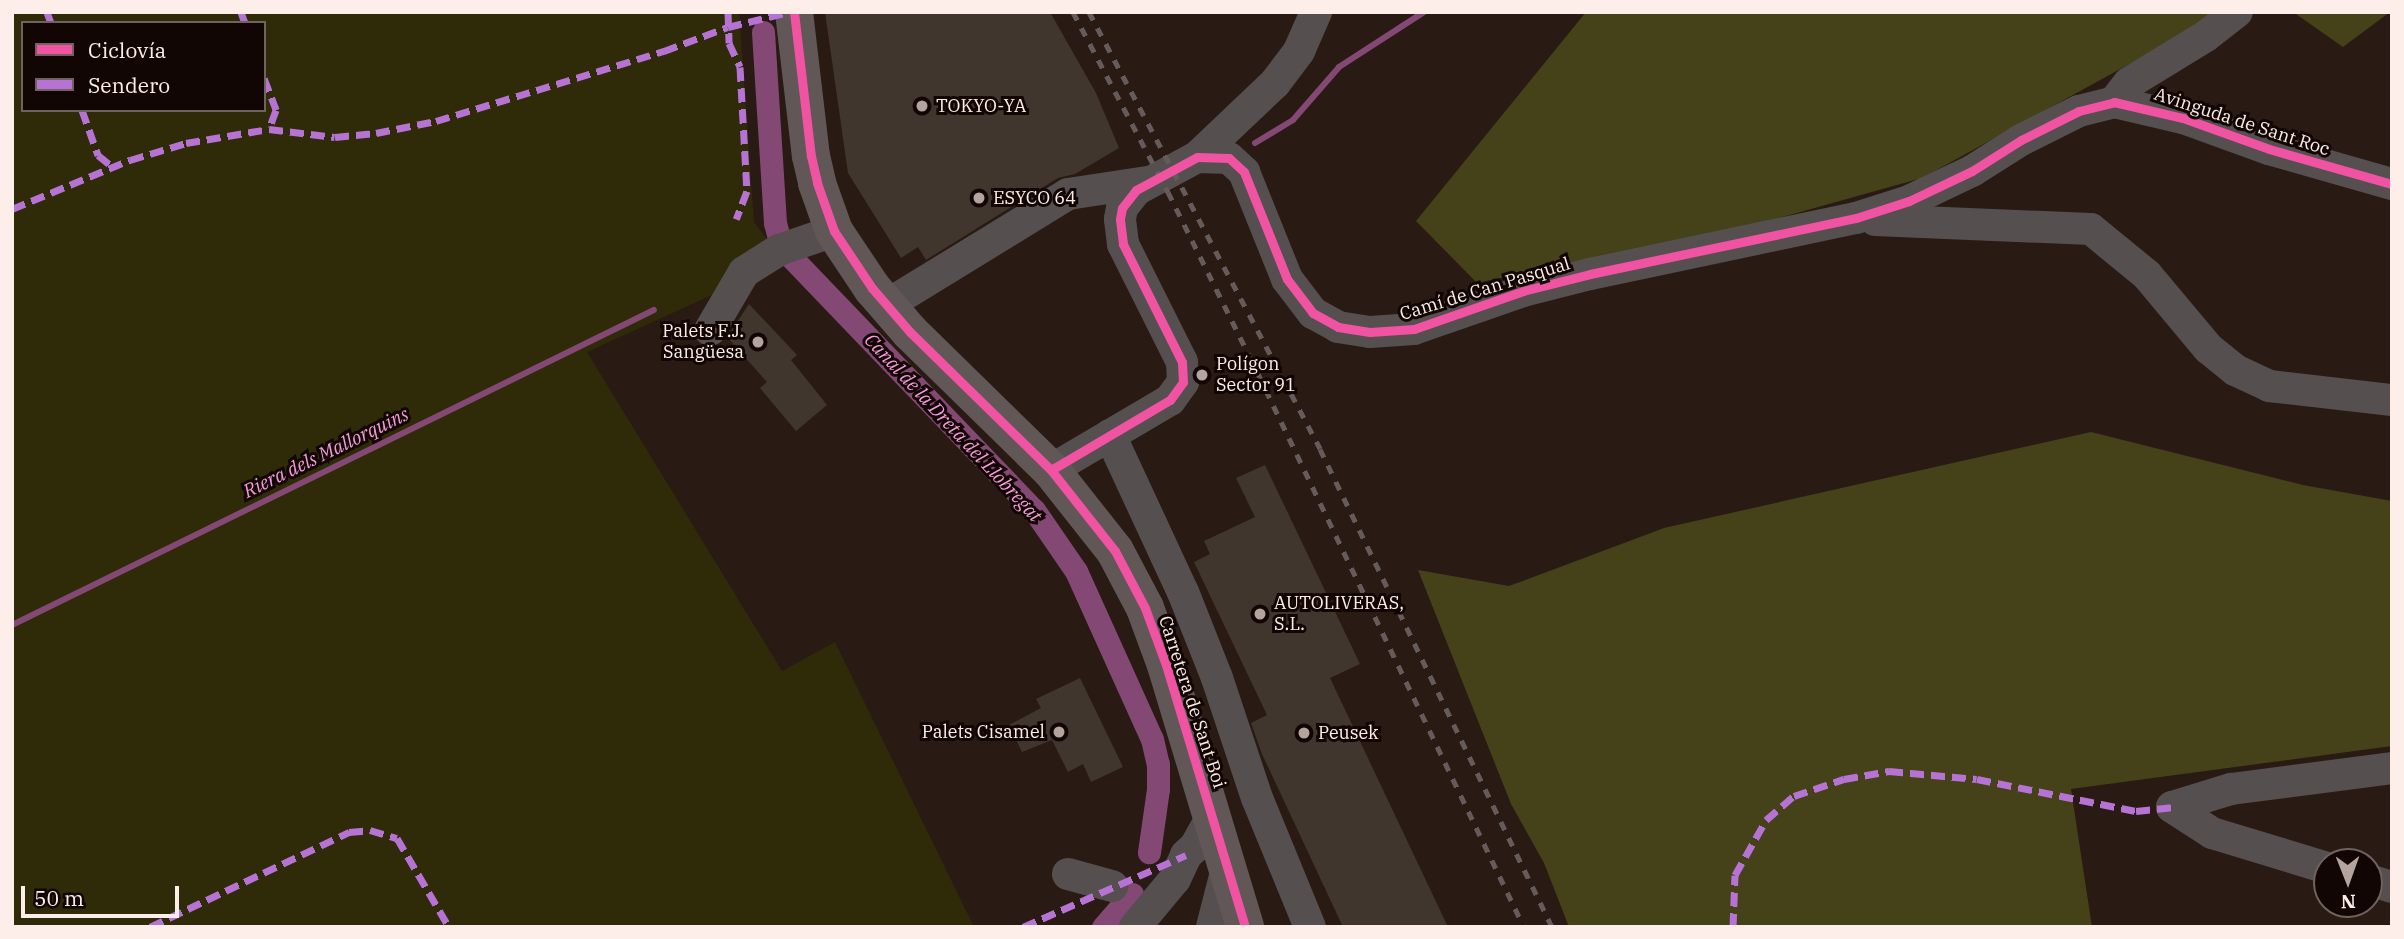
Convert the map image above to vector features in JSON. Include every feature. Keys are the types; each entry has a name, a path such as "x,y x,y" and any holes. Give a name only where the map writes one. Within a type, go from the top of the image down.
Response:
{"main road":[{"name":"Carretera de Sant Boi","path":"793,12 811,156 817,183 834,231 854,263 887,305 965,388 1051,470 1115,551 1145,608 1178,698 1220,845 1224,920"}],"street":[{"path":"1051,470 1170,400 1183,382 1182,362 1119,232 1122,208 1136,190 1147,182 1197,157 1275,83 1299,51 1317,12"},
{"path":"2114,102 2129,83 2206,36 2237,12"},
{"name":"Avinguda de Sant Roc","path":"1856,218 1909,201 1972,171 2021,140 2079,111 2114,102 2158,111 2269,149 2392,184"},
{"name":"Camí de Can Pasqual","path":"1197,157 1218,155 1236,163 1249,182 1279,261 1298,298 1329,323 1359,332 1403,331 1523,291 1856,218"},
{"path":"1972,171 1965,196 1969,210 1976,217 2004,227"},
{"path":"887,305 1068,194 1147,182"},
{"path":"1856,218 2091,229 2147,275 2208,348 2235,370 2269,386 2392,400"},
{"path":"710,330 744,272 779,250 834,231"},
{"path":"1110,435 1183,592 1217,678 1257,798 1310,927"},
{"path":"2313,864 2212,833 2172,807 2231,789 2392,768"},
{"path":"1135,927 1182,876 1220,845"},
{"path":"1068,874 1112,886"},
{"path":"1182,876 1199,874 1208,885 1224,920"}],"shaded area":[{"path":"12,12 739,12 754,222 784,262 587,352 782,671 835,642 974,927 12,927"},
{"path":"1586,12 2224,12 1922,178 1765,222 1477,283 1416,221"},
{"path":"2293,12 2390,12 2343,47"},
{"path":"2091,432 2303,485 2392,501 2392,746 2071,789 2092,927 1569,927 1544,863 1511,804 1418,570 1509,586 1664,528"}],"building":[{"path":"825,12 1050,12 1096,93 1119,148 1075,174 1058,178 926,260 918,247 901,258 848,173"},
{"path":"749,304 797,355 791,360 827,405 796,431 760,388 767,382 727,337"},
{"path":"1265,465 1360,664 1330,678 1448,927 1343,927 1262,754 1251,723 1267,715 1194,562 1210,554 1204,541 1255,517 1236,478"},
{"name":"Palets Cisamel","path":"1080,678 1123,767 1091,782 1083,764 1068,772 1052,740 1022,752 1009,725 1041,708 1036,699"}],"waterway":[{"path":"1255,143 1293,120 1339,67 1424,12"},
{"name":"Canal de la Dreta del Llobregat","path":"763,32 775,223 779,238"},
{"name":"Canal de la Dreta del Llobregat","path":"791,257 1034,510 1076,571 1152,739 1158,764 1158,789 1149,852"},
{"name":"Riera dels Mallorquins","path":"12,625 654,310"},
{"name":"Canal de la Dreta del Llobregat","path":"1103,927 1132,894"}],"railway":[{"path":"1073,12 1168,192 1250,357 1524,927"},
{"path":"1089,12 1320,449 1552,927"}],"marked path":[{"path":"47,12 50,21"},
{"path":"241,12 244,21"},
{"path":"728,12 729,43 740,67 747,191 736,219"},
{"path":"12,209 130,160 186,143 269,129 335,137 376,133 436,121 664,51 728,27 789,12"},
{"path":"266,83 276,110 269,129"},
{"path":"83,112 98,155 113,167"},
{"path":"1733,927 1735,875 1766,820 1794,796 1844,779 1889,771 1977,779 2136,811 2172,807"},
{"path":"150,927 349,832 370,830 397,838 449,927"},
{"path":"1023,927 1186,855"}],"cycle path":[{"path":"794,12 811,156 817,183 834,231 872,288 910,332 1051,470 1115,551 1145,608 1166,665 1245,927"},
{"path":"1051,470 1170,400 1183,382 1182,362 1123,244 1120,219 1122,208 1136,190 1197,157 1229,158 1244,172 1287,279 1313,313 1338,327 1370,332 1414,329 1523,291 1590,274 1856,218 1909,201 1972,171 2021,140 2079,111 2114,102 2183,118 2269,149 2392,184"}],"place":[{"name":"TOKYO-YA","path":"922,106"},
{"name":"ESYCO 64","path":"979,198"},
{"name":"Palets F.J. Sangüesa","path":"758,342"},
{"name":"Polígon Sector 91","path":"1202,375"},
{"name":"AUTOLIVERAS, S.L.","path":"1260,614"},
{"name":"Palets Cisamel","path":"1059,732"},
{"name":"Peusek","path":"1304,733"}]}
